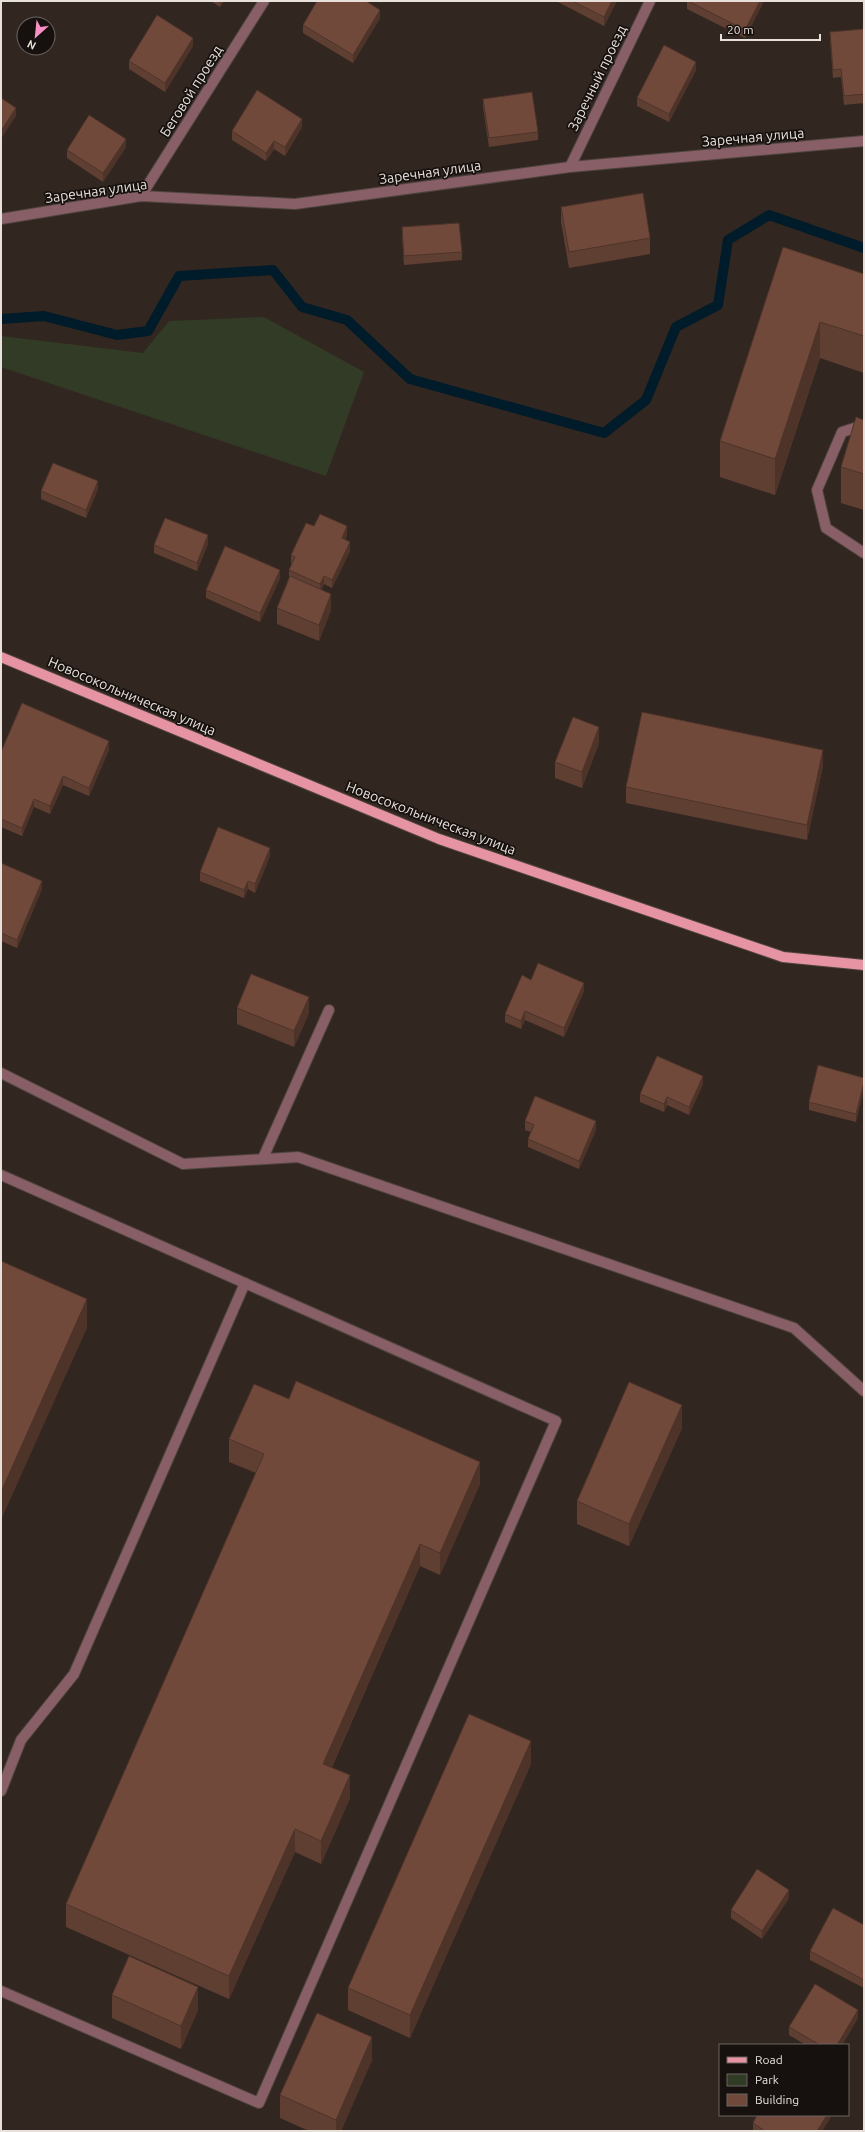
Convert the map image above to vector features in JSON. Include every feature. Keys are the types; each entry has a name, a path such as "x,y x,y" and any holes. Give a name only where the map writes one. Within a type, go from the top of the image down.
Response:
{"main road":[{"name":"Новосокольническая улица","path":"1,657 439,839 783,957 864,965"}],"street":[{"name":"Беговой проезд","path":"141,196 264,1"},
{"name":"Заречный проезд","path":"570,167 650,1"},
{"name":"Заречная улица","path":"1,219 141,196 295,204 570,167 864,141"},
{"path":"864,425 842,432 817,490 826,528 864,553"},
{"path":"263,1158 329,1010"},
{"path":"1,1073 183,1164 298,1157 794,1328 864,1391"},
{"path":"1,1175 556,1421 259,2103 1,1991"},
{"path":"1,1791 21,1740 74,1674 245,1283"}],"green space":[{"path":"264,317 364,372 326,476 1,367 1,336 143,353 169,321"}],"building":[{"path":"317,1 366,1 380,10 353,55 303,25"},
{"path":"572,1 612,1 604,17"},
{"path":"688,1 760,1 745,30"},
{"path":"157,15 193,38 165,83 129,61"},
{"path":"864,29 864,94 844,96 841,69 833,70 830,32"},
{"path":"664,45 696,62 669,114 637,98"},
{"path":"257,90 302,119 285,147 274,141 266,153 232,131"},
{"path":"532,92 538,132 489,138 483,99"},
{"path":"1,98 16,108 1,131"},
{"path":"89,115 126,139 103,173 67,150"},
{"path":"643,193 650,238 569,252 561,207"},
{"path":"459,223 462,252 404,256 402,227"},
{"path":"783,247 864,274 864,336 820,322 775,459 720,441"},
{"path":"856,417 864,420 864,474 841,467"},
{"path":"53,463 98,481 86,510 41,491"},
{"path":"320,514 347,526 342,538 350,542 332,580 324,576 320,584 289,570 295,557 291,555 306,523 314,526"},
{"path":"165,518 208,535 197,563 154,545"},
{"path":"225,546 280,570 260,613 206,590"},
{"path":"290,576 331,594 319,625 277,608"},
{"path":"22,703 109,741 89,788 63,776 50,806 34,799 22,828 1,819 1,752"},
{"path":"642,712 823,750 807,825 626,787"},
{"path":"573,717 599,727 582,772 555,762"},
{"path":"218,827 270,848 255,884 248,881 244,890 200,872"},
{"path":"1,863 42,881 17,940 1,933"},
{"path":"538,963 584,983 564,1028 525,1011 521,1021 505,1014 522,975 531,980"},
{"path":"251,974 309,997 294,1031 237,1008"},
{"path":"657,1056 703,1076 689,1107 667,1097 664,1104 640,1094"},
{"path":"818,1065 864,1078 856,1114 809,1102"},
{"path":"535,1096 596,1121 579,1161 528,1139 534,1125 525,1121"},
{"path":"1,1261 87,1299 1,1492"},
{"path":"296,1381 480,1462 440,1553 420,1544 323,1764 350,1775 321,1841 295,1829 229,1976 66,1904 264,1454 229,1439 254,1384 289,1399"},
{"path":"629,1382 682,1405 629,1524 577,1501"},
{"path":"469,1714 531,1741 410,2015 348,1988"},
{"path":"757,1869 789,1890 762,1931 731,1910"},
{"path":"833,1908 864,1925 864,1980 810,1951"},
{"path":"129,1956 198,1987 181,2026 112,1995"},
{"path":"815,1984 858,2010 838,2044 818,2044 789,2027"},
{"path":"317,2013 372,2037 336,2120 280,2095"},
{"path":"756,2116 826,2116 817,2131 765,2131 753,2123"}],"waterway":[{"path":"1,319 44,316 117,335 148,331 179,276 273,270 302,307 347,320 410,379 604,433 646,400 676,327 718,305 728,240 769,215 864,248"}]}
